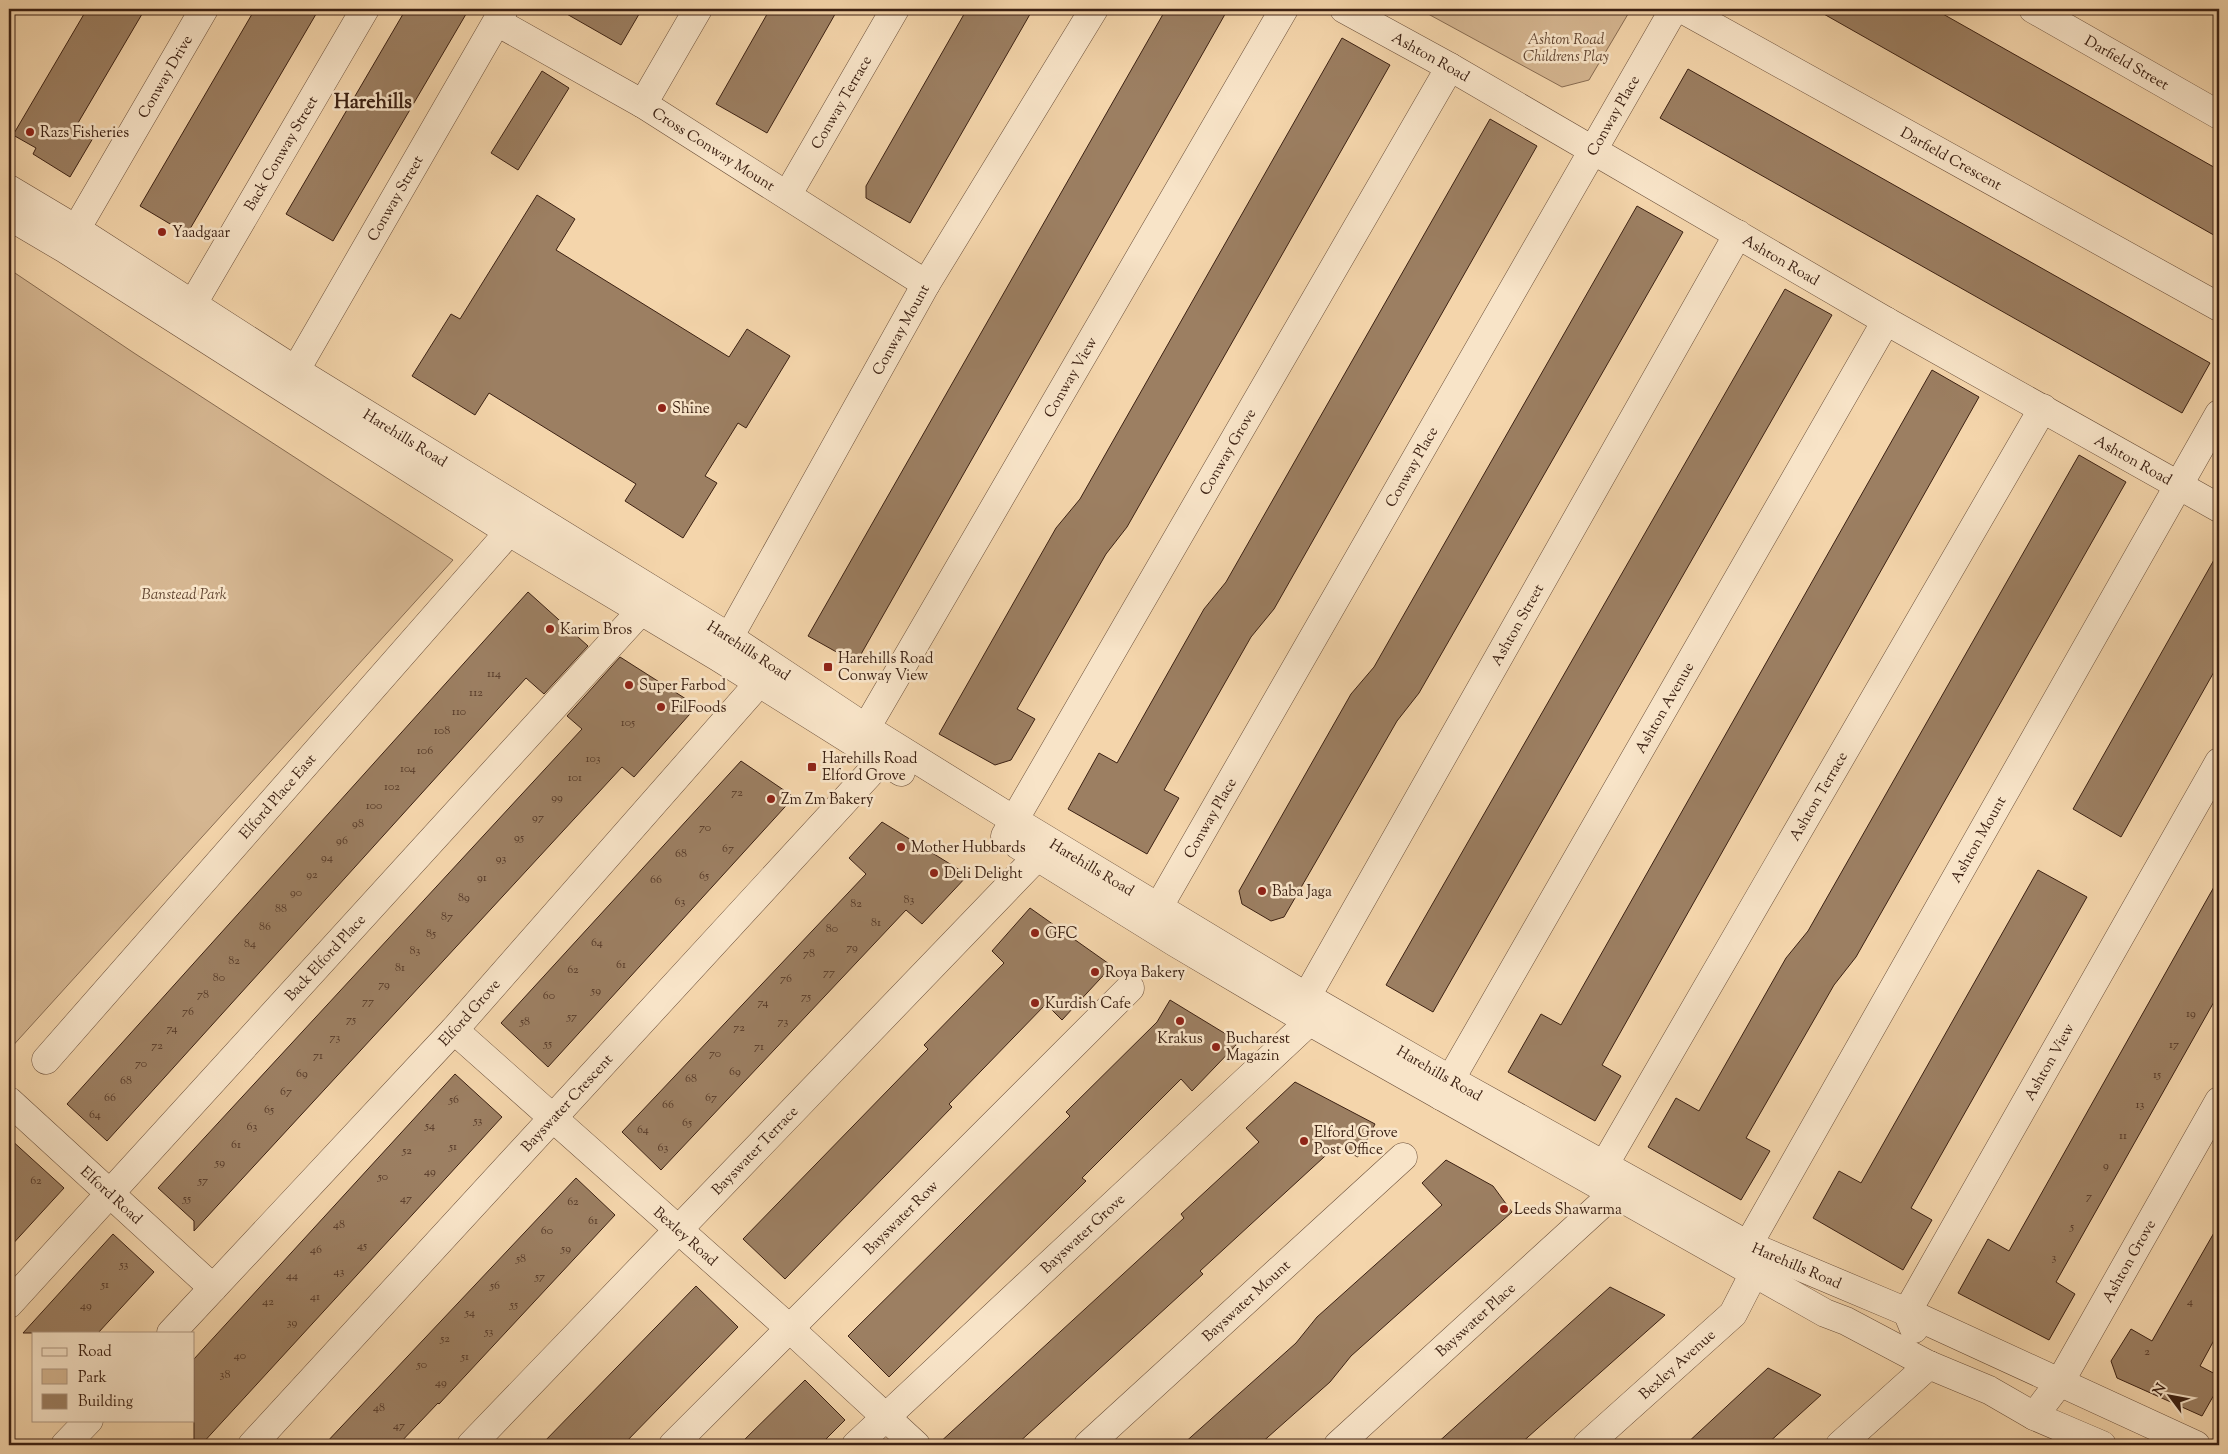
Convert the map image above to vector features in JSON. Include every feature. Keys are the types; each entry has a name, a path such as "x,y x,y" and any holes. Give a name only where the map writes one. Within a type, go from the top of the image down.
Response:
{"street":[{"name":"Conway Drive","path":"71,239 204,9"},
{"name":"Back Conway Street","path":"187,313 365,9"},
{"path":"643,104 698,9"},
{"name":"Conway Terrace","path":"788,194 895,9"},
{"name":"Conway Mount","path":"724,647 926,284 1094,9"},
{"name":"Conway View","path":"861,736 1284,9"},
{"name":"Ashton Road","path":"1344,9 1450,67 1886,321 2219,508"},
{"name":"Conway Place","path":"1153,916 1674,9"},
{"name":"Darfield Crescent","path":"1682,9 2219,307"},
{"name":"Darfield Street","path":"2033,9 2219,115"},
{"name":"Cross Conway Mount","path":"500,15 788,194 926,284"},
{"name":"Conway Street","path":"290,379 500,15"},
{"name":"Conway Grove","path":"1009,828 1450,67"},
{"name":"Harehills Road","path":"9,189 71,239 290,379 724,647 861,736 1304,1011 1446,1088 1604,1181 1746,1260 1825,1313 1846,1321 1929,1364 1988,1390 2034,1416 2100,1445"},
{"name":"Harehills Road","path":"9,216 71,239"},
{"name":"Ashton Street","path":"1304,1011 1333,950 1738,234"},
{"name":"Ashton Avenue","path":"1446,1088 1886,321"},
{"name":"Harehills Road","path":"290,379 509,532 640,612 724,647 758,684 861,736 882,760 1009,828 1038,857 1153,916"},
{"name":"Ashton Terrace","path":"1604,1181 2043,408"},
{"name":"Ashton Mount","path":"1746,1260 1784,1181 2219,414"},
{"name":"Elford Place East","path":"46,1060 509,532"},
{"name":"Back Elford Place","path":"9,1304 640,612"},
{"name":"Elford Grove","path":"172,1332 454,1030 758,684"},
{"name":"Bayswater Crescent","path":"252,1445 882,760"},
{"name":"Ashton View","path":"1907,1312 2219,762"},
{"name":"Bayswater Terrace","path":"471,1445 1038,857"},
{"name":"Bayswater Row","path":"673,1445 1130,988"},
{"name":"Bayswater Grove","path":"856,1445 1304,1011"},
{"name":"Bexley Road","path":"454,1030 789,1328 916,1445"},
{"name":"Elford Road","path":"9,1100 213,1288"},
{"name":"Ashton Grove","path":"2034,1416 2060,1382 2219,1101"},
{"name":"Bayswater Mount","path":"1088,1445 1403,1157"},
{"name":"Bayswater Place","path":"1338,1445 1604,1181"},
{"name":"Harehills Road","path":"1746,1260 1907,1312 2196,1445"},
{"name":"Bexley Avenue","path":"1587,1445 1733,1314 1746,1260"},
{"path":"1840,1445 1929,1364 1907,1312"},
{"path":"65,1445 87,1422"}],"green space":[{"name":"Ashton Road Childrens Play","path":"1419,9 1631,9 1589,80 1562,87"},
{"name":"Banstead Park","path":"9,269 134,353 453,560 9,1050"}],"building":[{"path":"87,9 145,9 75,128 93,138 70,177 33,154 36,148 13,135"},
{"path":"255,9 319,9 187,234 140,206"},
{"path":"406,9 469,9 333,241 286,214"},
{"path":"558,9 642,9 621,45"},
{"path":"770,9 838,9 767,133 716,104"},
{"path":"967,9 1033,9 910,223 866,198 866,186"},
{"path":"1166,9 1228,9 856,663 808,636"},
{"path":"1815,9 1934,9 2219,170 2219,238"},
{"path":"1342,38 1390,65 1127,527 1106,554 1017,709 1035,719 1011,760 995,765 939,734 1056,528 1080,499"},
{"path":"1688,69 2210,363 2182,413 1660,118"},
{"path":"542,71 569,88 518,170 491,153"},
{"path":"1490,119 1537,146 1274,609 1251,637 1164,790 1179,798 1147,854 1068,809 1099,753 1117,763 1204,609 1226,582"},
{"path":"537,195 575,219 556,250 729,357 747,329 790,356 746,428 738,423 705,476 717,483 683,538 625,501 636,484 489,393 475,415 412,376 451,314 460,319"},
{"path":"1637,206 1683,232 1419,693 1397,721 1284,917 1271,921 1242,904 1239,891 1351,694 1374,667"},
{"path":"1785,289 1832,315 1433,1012 1386,985"},
{"path":"1932,370 1979,397 1602,1065 1621,1076 1595,1121 1508,1072 1541,1014 1561,1025"},
{"path":"2079,455 2126,482 1856,957 1834,985 1746,1138 1770,1151 1741,1200 1648,1147 1676,1098 1699,1111 1786,958 1808,931"},
{"path":"2219,551 2219,663 2121,837 2073,809"},
{"path":"528,592 588,646 544,694 526,678 107,1141 67,1104"},
{"path":"620,657 697,706 634,777 622,767 194,1231 194,1221 158,1188 582,729 567,716"},
{"path":"741,761 794,797 548,1067 501,1023"},
{"path":"882,822 968,875 922,924 906,910 661,1170 622,1132 866,874 849,858"},
{"path":"2038,870 2087,897 1911,1208 1932,1220 1903,1270 1813,1218 1839,1171 1861,1183"},
{"path":"2219,878 2219,993 2056,1282 2075,1294 2049,1340 1958,1293 1988,1239 2009,1251"},
{"path":"1030,908 1112,966 1062,1020 1046,1004 949,1104 952,1107 785,1279 743,1239 928,1049 924,1045 1004,963 992,951"},
{"path":"1170,1000 1239,1042 1192,1091 1181,1079 1082,1178 1086,1181 889,1377 848,1336 1070,1116 1066,1112 1157,1022"},
{"path":"455,1074 502,1117 201,1445 194,1445 195,1358"},
{"path":"1295,1082 1375,1124 1358,1157 1336,1146 1200,1271 1203,1274 1016,1445 937,1445 1184,1218 1181,1214 1259,1142 1246,1128"},
{"path":"9,1138 64,1188 9,1248"},
{"path":"1446,1160 1493,1186 1512,1212 1351,1356 1330,1382 1259,1445 1182,1445 1296,1343 1317,1317 1442,1205 1422,1183"},
{"path":"576,1178 615,1215 439,1404 398,1445 324,1445"},
{"path":"2219,1224 2219,1331 2200,1366 2219,1376 2219,1386 2202,1416 2117,1378 2111,1361 2131,1329 2152,1341"},
{"path":"113,1234 154,1272 99,1332 23,1333"},
{"path":"696,1286 738,1327 623,1445 541,1445"},
{"path":"1610,1287 1665,1315 1519,1445 1435,1445"},
{"path":"1768,1368 1821,1395 1766,1445 1685,1445"},
{"path":"805,1380 845,1420 820,1445 739,1445"}],"place":[{"name":"Razs Fisheries","path":"30,132"},
{"name":"Yaadgaar","path":"162,232"},
{"name":"Shine","path":"662,408"},
{"name":"Karim Bros","path":"550,629"},
{"name":"Harehills Road Conway View","path":"828,667"},
{"name":"Super Farbod","path":"629,685"},
{"name":"FilFoods","path":"661,707"},
{"name":"Harehills Road Elford Grove","path":"812,767"},
{"name":"Zm Zm Bakery","path":"771,799"},
{"name":"Mother Hubbards","path":"901,847"},
{"name":"Deli Delight","path":"934,873"},
{"name":"Baba Jaga","path":"1262,891"},
{"name":"GFC","path":"1035,933"},
{"name":"Roya Bakery","path":"1095,972"},
{"name":"Kurdish Cafe","path":"1035,1003"},
{"name":"Krakus","path":"1180,1021"},
{"name":"Bucharest Magazin","path":"1216,1047"},
{"name":"Elford Grove Post Office","path":"1304,1141"},
{"name":"Leeds Shawarma","path":"1504,1209"}],"district":[{"name":"Harehills","path":"373,101"}]}
